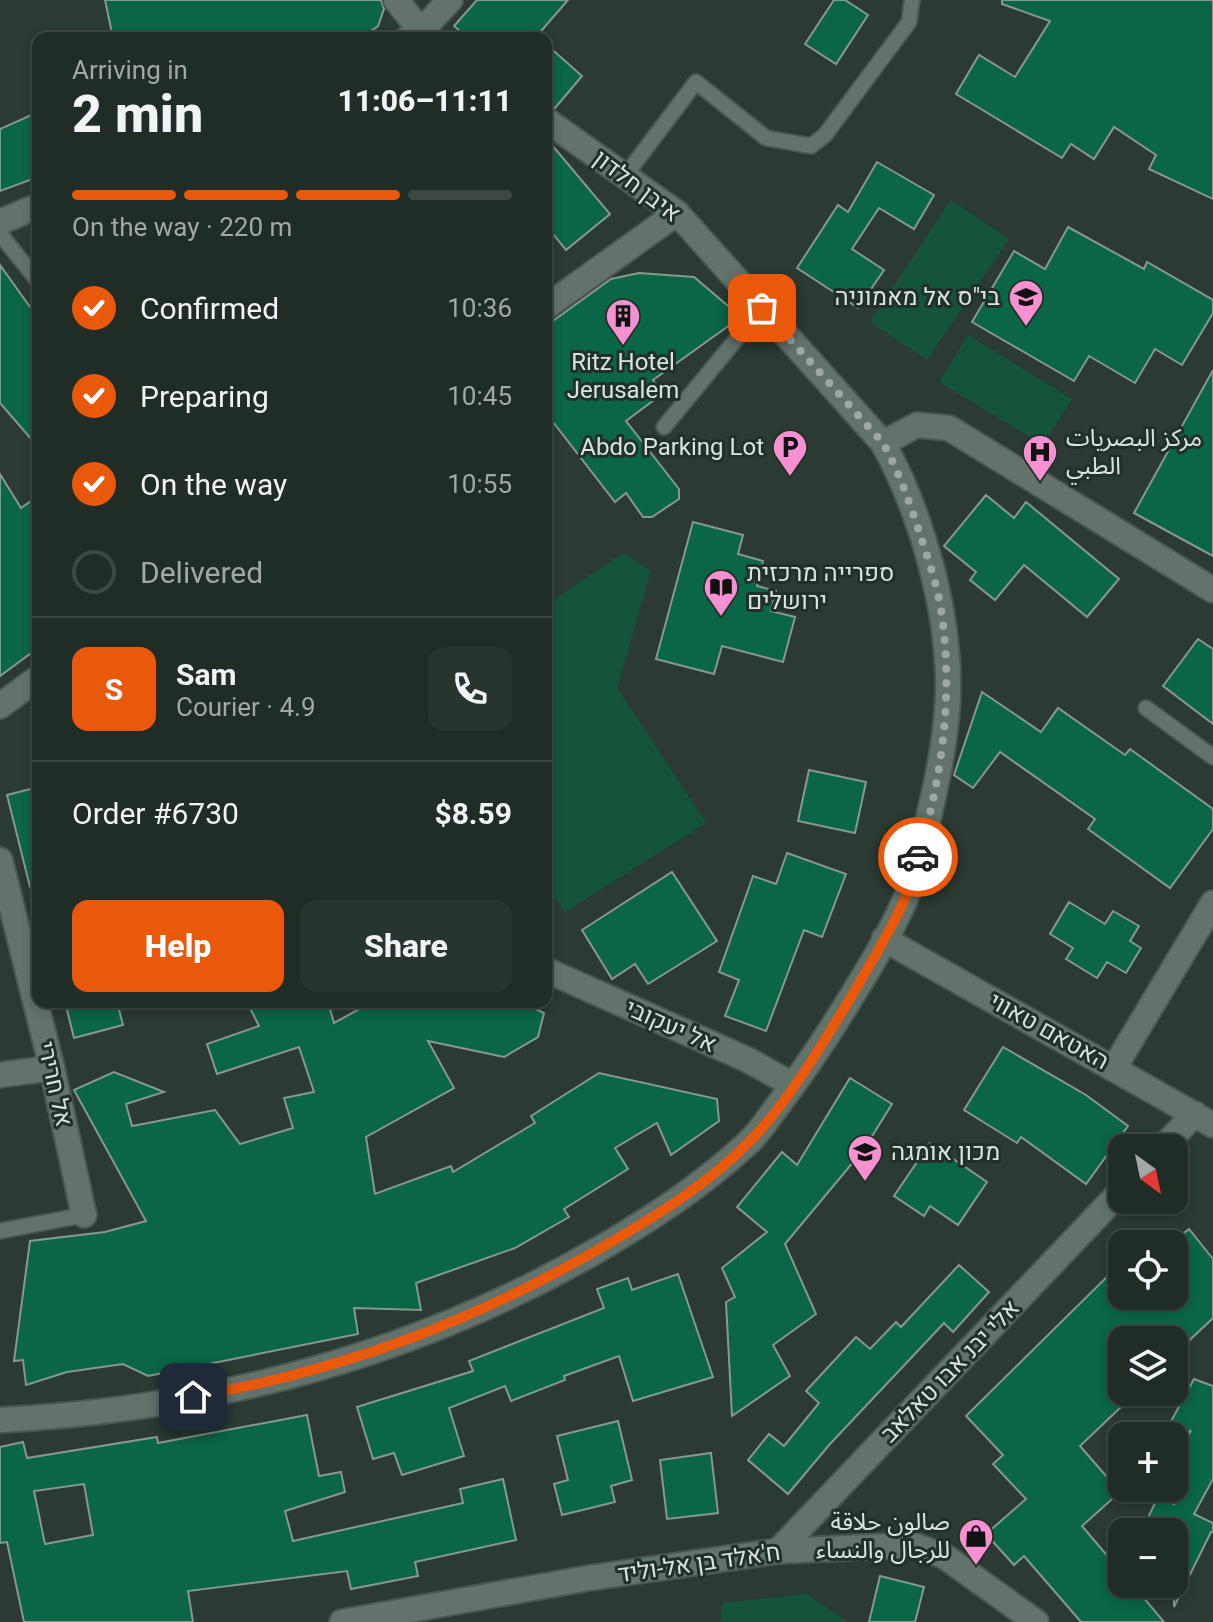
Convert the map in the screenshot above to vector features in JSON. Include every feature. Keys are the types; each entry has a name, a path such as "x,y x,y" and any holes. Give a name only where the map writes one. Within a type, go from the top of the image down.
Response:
{"street":[{"path":"396,0 417,32"},
{"path":"423,32 450,0"},
{"name":"איבן חלדון","path":"0,1420 142,1407 243,1388 327,1367 411,1339 486,1309 556,1274 695,1189 753,1138 815,1055 905,901 925,836 940,766 948,692 942,615 929,563 897,469 883,443 677,213 552,124"},
{"path":"0,222 32,209"},
{"path":"552,303 677,213"},
{"path":"883,443 917,425 949,428 1213,590"},
{"path":"0,706 32,682"},
{"name":"אל חרירי","path":"0,860 32,988"},
{"path":"1114,1068 1213,903"},
{"name":"האטאם טאווי","path":"884,939 1204,1120"},
{"name":"אל יעקובי","path":"552,973 748,1060 793,1085"},
{"name":"אל חרירי","path":"37,1008 84,1215"},
{"path":"0,1075 52,1068"},
{"path":"1183,1134 1204,1120"},
{"name":"אלי יבנ אבו טאלאב","path":"778,1551 1108,1205"},
{"name":"ח'אלד בן אל-וליד","path":"342,1622 589,1578 778,1551 913,1545 944,1556 1036,1622"}],"lane":[{"path":"625,176 696,82 766,138 811,146 825,135 909,22 912,0"},
{"path":"0,234 32,274"},
{"path":"664,427 762,308"},
{"path":"1146,708 1213,757"},
{"path":"0,1231 84,1215"}],"green space":[{"path":"951,200 1009,239 927,360 870,322"},
{"path":"968,335 1072,399 1043,445 939,382"},
{"path":"623,553 651,571 617,688 706,823 565,912 552,894 552,601"},
{"path":"807,1594 847,1622 721,1622 722,1603"}],"building":[{"path":"105,0 381,0 384,9 378,26 370,32 112,32"},
{"path":"477,0 568,0 540,32 461,32 454,26"},
{"path":"834,0 845,0 868,15 836,64 805,44"},
{"path":"1002,0 1213,0 1213,199 1149,169 1156,155 1114,127 1094,159 1071,144 1062,158 956,94 979,55 1015,77 1050,21 1002,4"},
{"path":"552,49 582,76 555,108 552,107"},
{"path":"32,115 32,179 0,191 0,129"},
{"path":"552,145 610,214 566,250 552,232"},
{"path":"877,162 934,195 914,229 879,208 852,249 884,270 858,308 797,268 838,205 848,212"},
{"path":"1068,227 1144,269 1147,262 1213,300 1213,313 1182,365 1155,349 1135,383 1089,356 1074,381 972,322 1014,251 1045,269"},
{"path":"0,265 32,310 32,440 0,403"},
{"name":"Ritz Hotel Jerusalem","path":"639,273 694,277 741,317 653,380 662,394 626,421 679,489 679,499 652,517 643,517 626,493 615,502 552,421 552,322 611,279"},
{"path":"1213,370 1213,556 1134,513"},
{"path":"0,474 21,508 32,500 32,652 0,676"},
{"path":"986,495 1014,518 1026,502 1119,579 1087,617 1024,565 995,600 970,580 976,572 944,546"},
{"path":"693,522 743,535 738,554 763,561 757,586 776,591 771,611 795,617 783,662 722,646 714,674 656,659"},
{"path":"1198,639 1213,649 1213,724 1163,686"},
{"path":"982,692 1041,732 1058,708 1125,755 1130,749 1213,809 1213,829 1170,888 1088,829 1095,819 1000,752 973,788 954,775"},
{"path":"809,770 866,782 855,833 798,821"},
{"path":"32,789 32,887 30,887 7,795"},
{"path":"787,853 846,874 822,937 804,930 766,1031 725,1016 739,980 719,972 753,876 776,884"},
{"path":"672,872 717,941 648,984 635,964 612,979 582,930"},
{"path":"1069,902 1105,924 1113,911 1139,926 1130,941 1141,948 1126,973 1107,962 1097,978 1066,959 1073,948 1050,934"},
{"path":"66,1008 119,1008 123,1025 74,1038"},
{"path":"250,1008 330,1008 334,1023 361,1008 534,1008 544,1013 538,1037 504,1057 428,1041 454,1088 366,1137 375,1194 451,1166 453,1172 535,1123 531,1116 599,1073 717,1099 719,1121 671,1155 657,1123 615,1148 628,1169 564,1209 569,1217 515,1248 416,1283 421,1310 354,1308 358,1334 148,1376 123,1364 67,1372 26,1385 23,1360 14,1361 30,1241 105,1232 146,1221 74,1090 114,1072 164,1092 126,1104 132,1126 215,1110 240,1144 293,1128 284,1098 314,1092 299,1047 217,1074 207,1044 259,1026"},
{"path":"1003,1047 1086,1095 1128,1126 1122,1134 1108,1134 1108,1154 1086,1184 1021,1137 1017,1143 964,1110"},
{"path":"850,1078 892,1104 856,1162 785,1244 816,1314 773,1345 790,1376 732,1416 726,1302 735,1297 722,1268 767,1232 737,1207 782,1152 797,1165"},
{"path":"930,1143 987,1182 958,1225 930,1206 924,1216 894,1196"},
{"path":"1188,1230 1213,1259 1213,1318 1188,1342 1188,1326 1108,1326 1108,1406 1122,1406 1080,1446 1108,1478 1109,1502 1082,1526 1108,1557 1108,1598 1144,1598 1164,1622 1081,1622 1024,1556 1014,1565 986,1534 1026,1499 993,1464 1003,1455 966,1416 1108,1276 1108,1310 1188,1310"},
{"path":"959,1265 989,1292 953,1332 944,1323 830,1444 788,1494 748,1460 769,1434 784,1446 819,1403 806,1391 856,1337 870,1349 896,1322 901,1327"},
{"path":"678,1274 713,1377 633,1401 619,1356 564,1376 565,1380 511,1401 505,1386 449,1408 464,1456 402,1475 394,1453 373,1459 357,1407 473,1371 469,1361 604,1308 597,1289 628,1278 632,1290"},
{"path":"1194,1379 1213,1386 1213,1479 1194,1514 1213,1523 1213,1532 1188,1579 1188,1518 1148,1518 1156,1502 1188,1502 1188,1436 1191,1430 1188,1433 1188,1422 1171,1422 1179,1406 1188,1406 1188,1390"},
{"path":"307,1415 319,1476 341,1472 345,1492 285,1511 293,1541 463,1503 460,1489 503,1479 516,1540 415,1562 418,1576 351,1589 347,1571 188,1591 193,1622 24,1622 7,1542 0,1543 0,1447 23,1442 27,1458 157,1437 158,1443","holes":["84,1484 93,1535 45,1544 34,1491"]},
{"path":"618,1421 632,1480 611,1486 615,1502 562,1515 554,1484 568,1480 557,1436"},
{"path":"711,1453 718,1513 667,1519 660,1460"},
{"path":"880,1576 924,1587 915,1622 869,1622"}],"way so far":[{"path":"762,308 883,443 897,469 929,563 942,615 948,692 940,766 918,857"}],"place":[{"name":"בי\"ס אל מאמוניה","path":"1026,328"},
{"name":"Ritz Hotel Jerusalem","path":"623,347"},
{"name":"Abdo Parking Lot","path":"790,478"},
{"name":"مركز البصريات الطبي","path":"1040,483"},
{"name":"ספרייה מרכזית ירושלים","path":"721,618"},
{"name":"מכון אומגה","path":"865,1183"},
{"name":"صالون حلاقة للرجال والنساء","path":"976,1567"}],"route":[{"path":"193,1397 327,1367 411,1339 486,1309 556,1274 695,1189 753,1138 815,1055 905,901 918,857"}]}
